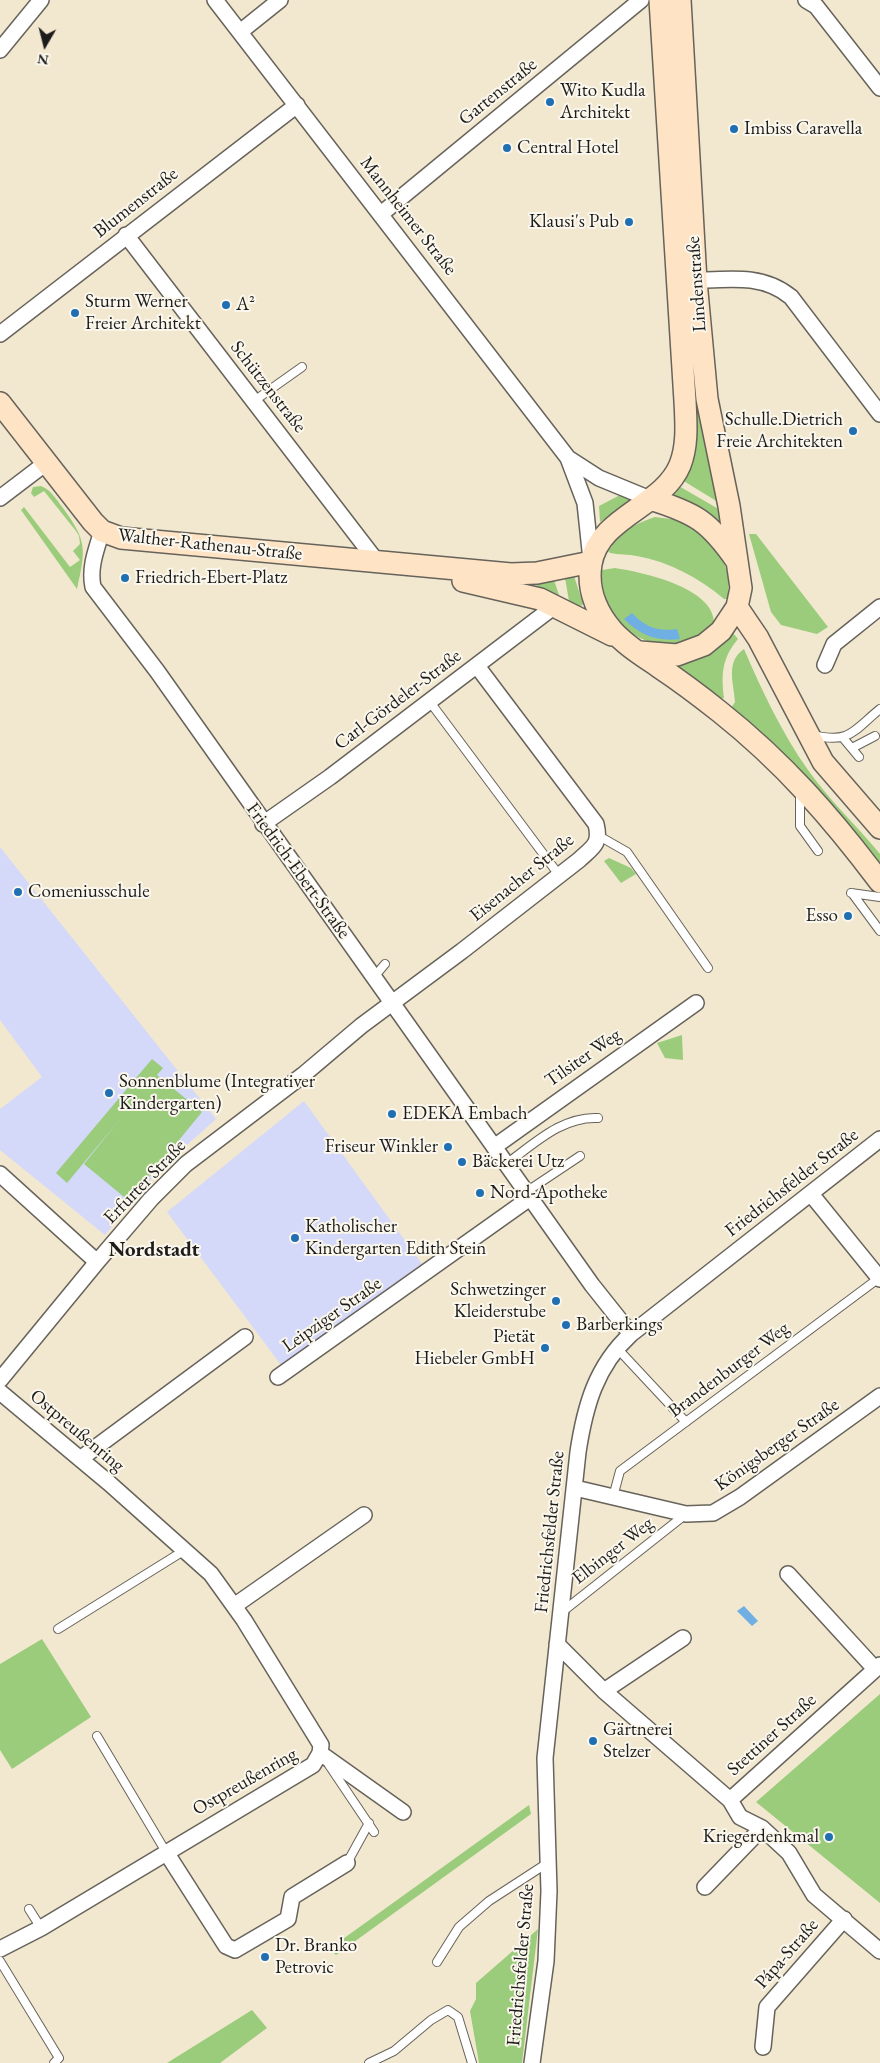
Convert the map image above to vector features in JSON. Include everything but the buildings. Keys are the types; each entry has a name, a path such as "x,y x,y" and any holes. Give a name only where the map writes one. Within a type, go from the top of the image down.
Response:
{"main road":[{"name":"Lindenstraße","path":"660,0 687,281 711,422 729,506 739,565"},
{"name":"Lindenstraße","path":"650,499 666,485 680,466 684,447 686,416 687,281 680,0"},
{"path":"0,404 102,531"},
{"path":"631,647 662,655 690,652 704,645 721,631 737,608 742,588 739,565 716,532 693,514 650,499 608,533 596,548 591,562 590,575 594,601 613,631 631,647 721,713 758,743 800,784 831,818 880,882"},
{"name":"Walther-Rathenau-Straße","path":"102,531 121,538 510,574 537,573 591,562"},
{"name":"Walther-Rathenau-Straße","path":"378,563 522,594 556,605 631,647"},
{"path":"737,608 758,638 790,702 833,775 880,828"}],"street":[{"path":"0,50 41,0"},
{"name":"Mannheimer Straße","path":"215,0 568,458 584,503 591,562"},
{"path":"240,32 280,0"},
{"name":"Gartenstraße","path":"381,214 641,0"},
{"path":"806,0 816,6 880,88"},
{"name":"Blumenstraße","path":"0,334 297,105"},
{"name":"Schützenstraße","path":"126,235 378,563"},
{"path":"687,281 755,280 780,288 791,297 880,414"},
{"name":"Mannheimer Straße","path":"568,458 599,478 650,499"},
{"path":"0,498 46,463"},
{"name":"Friedrich-Ebert-Straße","path":"102,531 93,561 91,576 93,587 157,670 263,824 592,1285 631,1334"},
{"name":"Carl-Gördeler-Straße","path":"263,824 330,777 556,605"},
{"path":"825,665 834,644 880,607"},
{"name":"Eisenacher Straße","path":"393,1004 559,875 596,844 599,836 596,824 477,666"},
{"name":"Erfurter Straße","path":"0,1380 151,1199 186,1164 303,1074 361,1026 393,1004"},
{"name":"Tilsiter Weg","path":"494,1147 696,1004"},
{"name":"Friedrichsfelder Straße","path":"532,2063 546,1961 549,1862 545,1758 578,1452 587,1407 595,1383 616,1347 631,1334 880,1139"},
{"path":"0,1174 97,1262"},
{"path":"811,1194 880,1278"},
{"name":"Leipziger Straße","path":"278,1377 528,1195"},
{"path":"80,1460 245,1337"},
{"name":"Ostpreußenring","path":"0,1392 211,1574 234,1606 321,1745 320,1753 313,1765 41,1928 0,1950"},
{"name":"Königsberger Straße","path":"575,1488 686,1514 713,1513 740,1497 880,1396"},
{"path":"234,1606 364,1515"},
{"name":"Stettiner Straße","path":"557,1644 604,1691 730,1800 878,1667 788,1574"},
{"path":"604,1691 683,1638"},
{"path":"320,1753 403,1812"},
{"name":"Pápa-Straße","path":"730,1800 740,1817 762,1828 789,1853 814,1895 880,1951"},
{"path":"705,1887 762,1828"},
{"path":"166,1852 226,1946 235,1950 288,1919 292,1897 347,1863"},
{"name":"Pápa-Straße","path":"763,2047 767,2006 844,1919"}],"lane":[{"path":"254,402 302,367"},
{"path":"430,702 559,875"},
{"path":"807,733 830,739 844,739 880,709"},
{"path":"852,748 875,736"},
{"path":"844,739 859,757"},
{"path":"800,784 800,826 818,851"},
{"path":"599,836 627,852 708,968"},
{"path":"880,897 852,893 880,931"},
{"path":"374,977 385,964"},
{"path":"506,1164 552,1131 572,1121 598,1118"},
{"path":"528,1195 580,1156"},
{"name":"Brandenburger Weg","path":"613,1497 620,1471 880,1278"},
{"path":"616,1347 686,1422"},
{"name":"Elbinger Weg","path":"561,1613 686,1514"},
{"path":"58,1629 185,1550"},
{"path":"97,1736 166,1852"},
{"path":"320,1753 374,1832"},
{"path":"347,1863 368,1823"},
{"path":"436,1962 459,1927 489,1901 549,1862"},
{"path":"29,1909 41,1928"},
{"path":"0,1961 59,2058 54,2063"},
{"path":"369,2063 394,2051 431,2020 448,2010 458,2016 472,2063"}],"shaded area":[{"name":"Sonnenblume (Integrativer Kindergarten)","path":"0,847 216,1119 157,1172 105,1235 0,1150 0,1109 42,1077 0,1020"},
{"name":"Katholischer Kindergarten Edith Stein","path":"304,1101 422,1264 281,1365 167,1212"}],"green space":[{"path":"699,399 718,502 682,480 694,452 696,403"},
{"path":"677,485 722,511 726,529 668,495"},
{"path":"41,486 56,498 77,529 83,554 77,589 21,510 24,507 70,567 80,560 73,551 80,544 76,531 44,491 34,497 31,493 33,487"},
{"path":"622,494 630,499 629,502 600,522 599,506"},
{"path":"655,517 687,521 721,553 729,578 728,599 724,599 684,572 661,562 634,555 610,553 608,551 618,538 628,530"},
{"path":"749,534 756,534 828,627 817,634 781,625 771,612"},
{"path":"615,568 659,578 691,592 703,601 711,611 714,624 695,639 681,645 652,643 640,638 619,621 605,597 602,584 602,570"},
{"path":"574,576 583,604 581,606 569,601 565,578"},
{"path":"554,580 559,595 535,584"},
{"path":"733,633 738,639 729,653 724,667 724,698 721,699 679,668 679,665 708,654"},
{"path":"744,649 773,711 799,756 825,792 880,854 880,864 829,801 792,762 731,708 735,702 732,680 734,660"},
{"path":"609,858 631,868 636,874 621,883 604,861"},
{"path":"682,1035 683,1060 665,1058 657,1043"},
{"path":"152,1059 163,1068 157,1075 202,1112 129,1201 84,1164 121,1118 67,1183 56,1173"},
{"path":"42,1639 91,1717 12,1769 0,1750 0,1664"},
{"path":"880,1694 880,1903 756,1802"},
{"path":"529,1805 531,1814 336,1955 329,1949"},
{"path":"538,1929 522,2063 479,2063 470,2011 476,1999 476,1983"},
{"path":"252,2010 267,2028 220,2063 167,2063"}],"water":[{"path":"632,613 642,622 652,627 664,630 677,629 680,639 656,638 643,633 624,619"},
{"path":"744,1606 758,1621 752,1626 737,1611"}],"place":[{"name":"Wito Kudla Architekt","path":"550,102"},
{"name":"Imbiss Caravella","path":"734,129"},
{"name":"Central Hotel","path":"507,148"},
{"name":"Klausi's Pub","path":"629,222"},
{"name":"A²","path":"226,305"},
{"name":"Sturm Werner Freier Architekt","path":"75,313"},
{"name":"Schulle.Dietrich Freie Architekten","path":"853,431"},
{"name":"Friedrich-Ebert-Platz","path":"125,578"},
{"name":"Comeniusschule","path":"18,892"},
{"name":"Esso","path":"848,916"},
{"name":"Sonnenblume (Integrativer Kindergarten)","path":"109,1093"},
{"name":"EDEKA Embach","path":"392,1114"},
{"name":"Friseur Winkler","path":"448,1147"},
{"name":"Bäckerei Utz","path":"462,1162"},
{"name":"Nord-Apotheke","path":"480,1193"},
{"name":"Katholischer Kindergarten Edith Stein","path":"295,1238"},
{"name":"Schwetzinger Kleiderstube","path":"556,1301"},
{"name":"Barberkings","path":"566,1325"},
{"name":"Pietät Hiebeler GmbH","path":"545,1348"},
{"name":"Gärtnerei Stelzer","path":"593,1741"},
{"name":"Kriegerdenkmal","path":"829,1837"},
{"name":"Dr. Branko Petrovic","path":"265,1957"}],"district":[{"name":"Nordstadt","path":"154,1250"}]}
